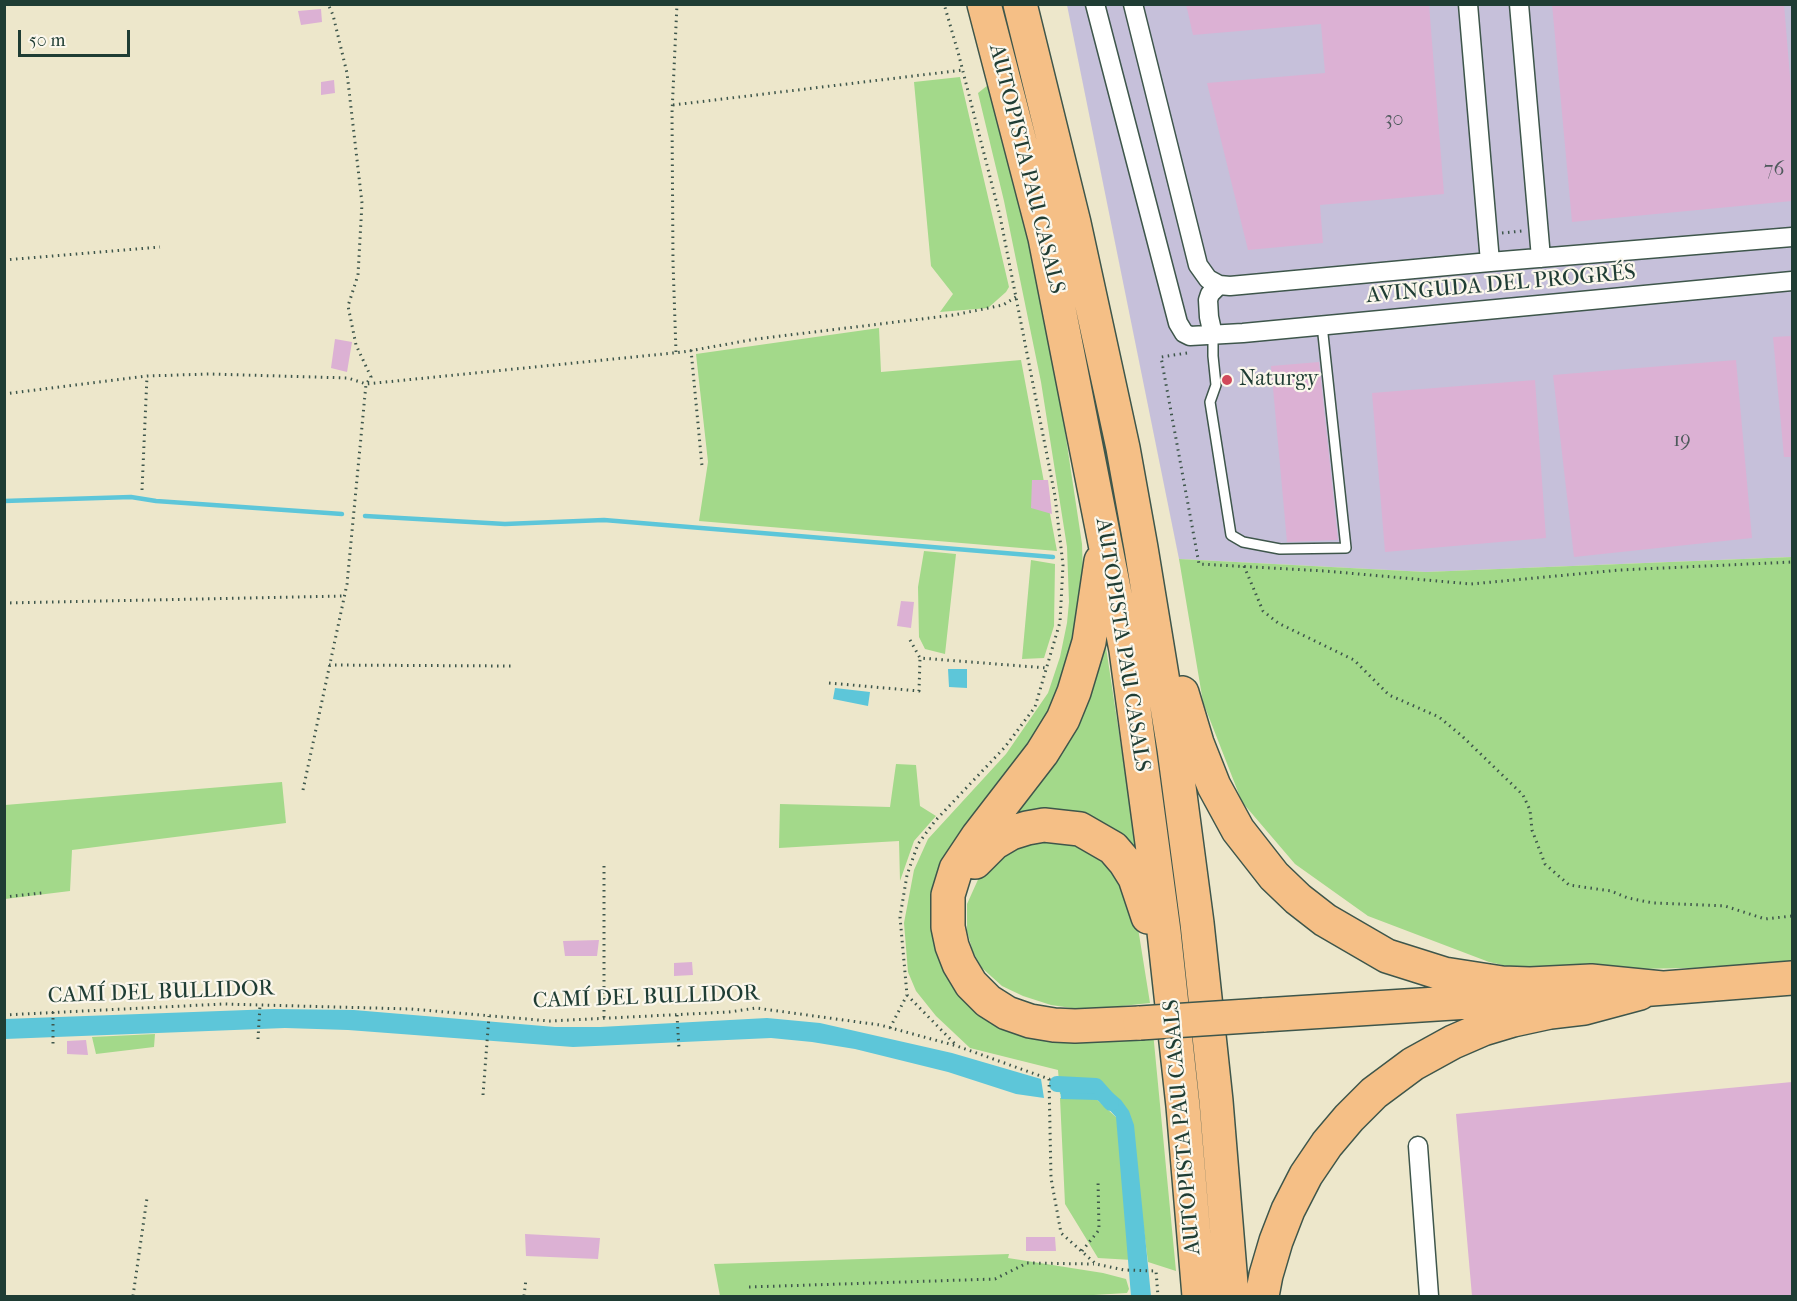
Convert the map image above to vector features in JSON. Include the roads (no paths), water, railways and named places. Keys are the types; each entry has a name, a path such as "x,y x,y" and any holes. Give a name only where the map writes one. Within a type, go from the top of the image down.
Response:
{"highway":[{"name":"AUTOPISTA PAU CASALS","path":"984,4 1044,238 1105,535 1126,650 1164,932 1183,1106 1199,1296"},
{"name":"AUTOPISTA PAU CASALS","path":"1020,4 1074,223 1123,448 1174,749 1197,923 1216,1101 1232,1296"},
{"path":"1105,535 1089,642 1063,720 1042,753 956,868 948,895 948,927 952,946 971,984 988,1001 1007,1013 1030,1021 1075,1026 1587,995 1792,978"},
{"path":"1141,548 1158,595 1183,697 1197,743 1214,786 1238,830 1255,853 1298,899 1324,920 1387,956 1444,974 1502,983 1591,981 1662,988"},
{"path":"948,927 965,876 978,858 994,843 1011,833 1044,825 1080,829 1113,848 1135,878 1170,988"},
{"path":"1262,1296 1276,1241 1288,1210 1306,1176 1342,1127 1374,1093 1413,1064 1483,1029 1513,1020 1584,1008 1662,988"}],"street":[{"name":"AVINGUDA DEL PROGRÉS","path":"1095,4 1178,323 1184,333 1190,336 1322,326 1792,281"},
{"path":"1133,4 1198,265 1208,279 1219,285 1210,294 1208,300 1213,335"},
{"path":"1468,4 1490,262"},
{"path":"1519,4 1541,258"},
{"name":"AVINGUDA DEL PROGRÉS","path":"1219,285 1230,286 1792,237"},
{"path":"1418,1146 1429,1296"}],"lane":[{"path":"1213,335 1216,386 1210,402 1231,536 1243,542 1280,549 1346,548 1322,326"}],"water":[{"path":"948,669 967,669 967,688 949,687"},
{"path":"835,688 870,692 868,706 833,699"},
{"path":"274,1009 354,1010 555,1027 600,1027 767,1018 820,1023 952,1053 1041,1079 1044,1098 1016,1094 948,1072 855,1049 771,1038 573,1047 348,1030 285,1028 5,1039 5,1019"},
{"path":"1059,1080 1108,1089 1121,1100 1129,1111 1134,1125 1151,1296 1131,1296 1116,1117 1097,1100 1061,1099"}],"waterway":[{"path":"4,501 131,497 156,501 342,514"},
{"path":"365,516 505,524 604,520 1053,557"},
{"path":"1057,1084 1096,1086 1111,1103"}],"place":[{"name":"Naturgy","path":"1227,380"}]}
